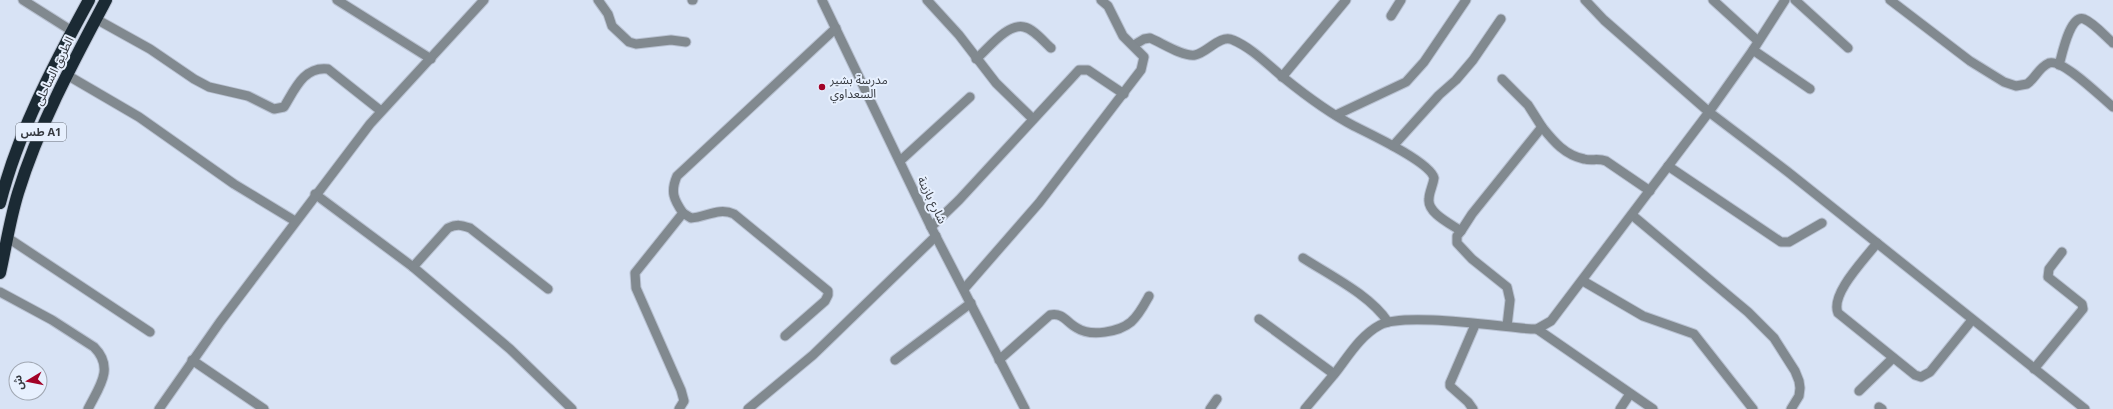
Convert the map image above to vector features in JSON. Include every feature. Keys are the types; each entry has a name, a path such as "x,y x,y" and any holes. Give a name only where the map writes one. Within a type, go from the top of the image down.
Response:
{"highway":[{"name":"الطريق الساحلى","path":"0,203 18,149 72,31 89,0"},
{"name":"الطريق الساحلى","path":"0,273 18,194 31,154 47,116 106,0"}],"street":[{"path":"23,0 72,31"},
{"path":"337,0 431,59"},
{"path":"159,409 192,360 315,194 382,111 484,0"},
{"path":"598,0 608,14 612,26 630,42 636,44 671,40 686,42"},
{"name":"شارع بازينة","path":"822,0 931,227 1025,409"},
{"path":"927,0 959,35 996,83 1033,119"},
{"path":"1282,77 1346,0"},
{"path":"1391,16 1401,0"},
{"path":"1336,115 1406,82 1424,62 1466,0"},
{"path":"1585,0 1604,20 1708,112 1878,243 1972,320 2086,409"},
{"path":"1713,0 1756,46 1810,89"},
{"path":"1537,329 1551,321 1583,281 1756,46 1785,0"},
{"path":"1795,0 1848,48"},
{"path":"1890,0 1970,61 2009,84 2020,86 2027,84 2042,67 2053,62 2074,74 2113,107"},
{"path":"964,289 1034,209 1141,70 1144,63 1144,57 1134,45 1123,36 1108,2"},
{"path":"96,19 150,49 194,80 220,90 248,96 274,109 284,107 306,74 320,68 328,69 382,111"},
{"path":"1393,146 1417,118 1465,70 1501,19"},
{"path":"2059,65 2072,24 2078,20 2085,20 2113,43"},
{"path":"976,59 1007,31 1019,27 1025,27 1033,32 1051,48"},
{"path":"785,336 825,301 828,291 734,214 727,211 719,211 710,215 691,218 684,213 674,200 672,192 676,176 836,28"},
{"path":"1134,45 1144,39 1150,38 1186,55 1194,56 1201,54 1220,41 1226,39 1232,40 1259,57 1282,77 1336,115 1393,146 1433,174 1434,183 1428,203 1431,209 1461,231"},
{"path":"931,227 959,200 1079,70 1088,70 1124,94"},
{"path":"67,76 139,117 234,184 295,221"},
{"path":"1502,79 1528,105 1542,127 1565,152 1586,160 1598,158 1606,161 1650,191"},
{"path":"900,161 970,97"},
{"path":"1506,326 1510,300 1507,287 1472,259 1457,243 1457,236 1472,214 1542,127"},
{"path":"1668,166 1781,242 1789,242 1822,223"},
{"path":"315,194 413,266 510,349 572,409"},
{"path":"679,409 684,401 681,390 636,288 634,279 635,273 684,213"},
{"path":"1632,215 1748,312 1774,338 1795,371 1799,381 1798,396 1791,409"},
{"path":"413,266 448,228 455,224 470,228 548,288"},
{"path":"748,409 813,355 936,236"},
{"path":"8,238 150,332"},
{"path":"1878,243 1840,292 1836,307 1838,313 1914,375 1926,376 1972,320"},
{"path":"2034,369 2083,309 2082,304 2048,277 2049,269 2062,252"},
{"path":"1303,258 1370,302 1381,312 1388,322"},
{"path":"1583,281 1643,316 1694,334 1753,409"},
{"path":"0,292 52,320 94,347 100,353 106,374 88,409"},
{"path":"999,360 1050,315 1056,314 1062,316 1078,329 1094,333 1108,331 1130,323 1138,315 1149,296"},
{"path":"895,360 971,303"},
{"path":"1258,319 1334,374"},
{"path":"1305,409 1367,334 1388,322 1397,320 1537,329 1653,409"},
{"path":"1473,409 1468,402 1450,386 1450,383 1475,324"},
{"path":"1859,391 1893,358"},
{"path":"192,360 264,409"},
{"path":"1620,409 1630,394"},
{"path":"1210,409 1217,399"}],"place":[{"name":"مدرسة بشير السعداوي","path":"822,87"}]}
